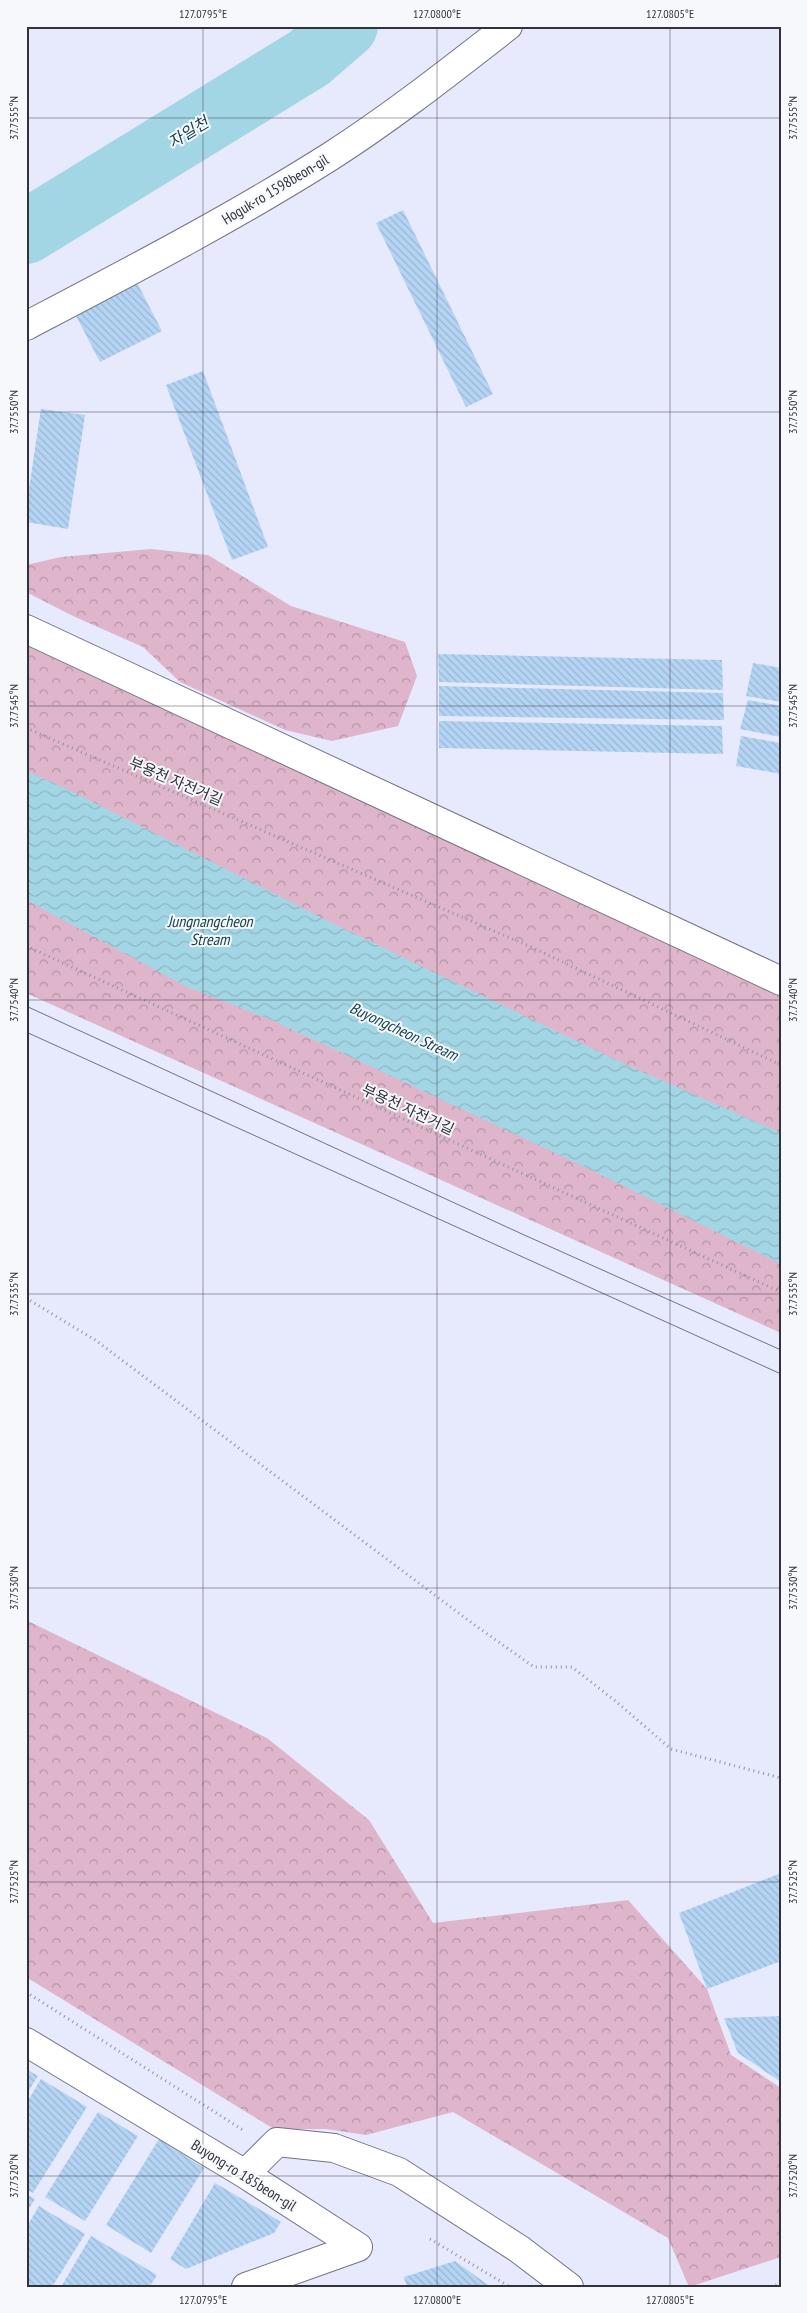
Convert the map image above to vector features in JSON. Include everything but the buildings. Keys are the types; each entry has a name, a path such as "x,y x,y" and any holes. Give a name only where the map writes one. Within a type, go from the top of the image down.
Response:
{"street":[{"name":"Hoguk-ro 1598beon-gil","path":"26,326 173,249 331,156 444,76 508,26"},
{"path":"26,630 781,981"},
{"name":"Buyong-ro 185beon-gil","path":"26,2042 245,2174 358,2247 246,2287"},
{"path":"245,2174 277,2142 334,2148 399,2172 519,2249 569,2287"}],"path":[{"name":"부용천 자전거길","path":"26,728 531,947 781,1065"},
{"name":"부용천 자전거길","path":"26,946 781,1292"},
{"path":"26,1298 95,1340 476,1626 534,1666 572,1666 671,1750 781,1778"},
{"path":"26,1992 247,2133"},
{"path":"430,2239 510,2287"},
{"path":"771,2287 781,2283"}],"green space":[{"path":"151,549 208,555 291,606 405,642 417,676 398,726 332,741 285,730 180,682 143,647 73,616 26,592 26,565 61,557"},
{"path":"26,643 781,993 781,1333 26,993"},
{"path":"26,1620 267,1738 369,1820 433,1923 628,1900 707,1989 731,2055 781,2088 781,2257 689,2287 668,2238 453,2112 366,2135 326,2129 274,2129 26,1977"}],"water":[{"name":"Jungnangcheon Stream","path":"26,771 67,789 330,922 618,1061 781,1133 781,1264 581,1165 274,1021 185,986 26,900"}],"waterway":[{"name":"자일천","path":"26,232 309,58 346,26"}],"tram line":[{"path":"26,1006 522,1234 781,1350"},
{"path":"26,1032 781,1374"}],"water label":[{"name":"Buyongcheon Stream","path":"404,1031"}]}
